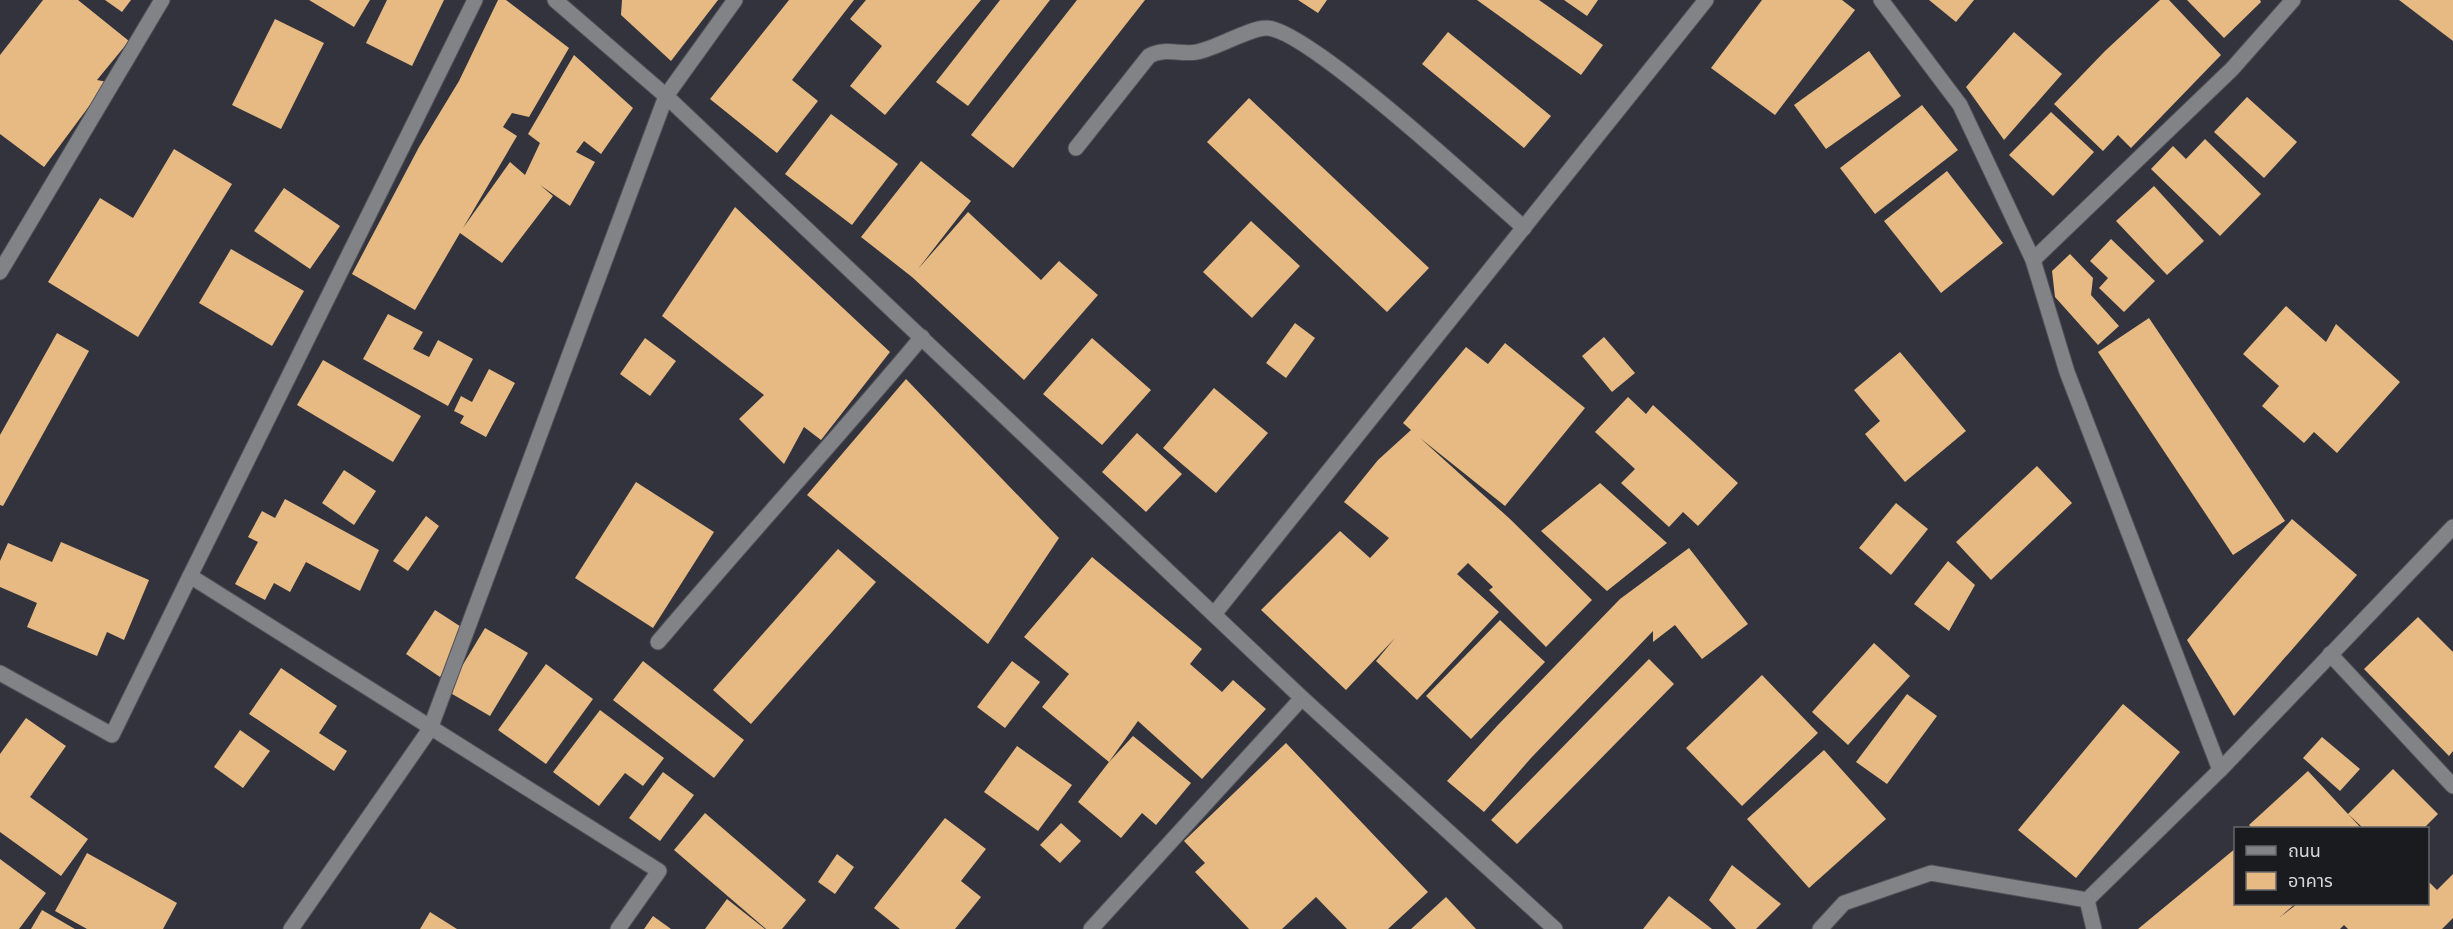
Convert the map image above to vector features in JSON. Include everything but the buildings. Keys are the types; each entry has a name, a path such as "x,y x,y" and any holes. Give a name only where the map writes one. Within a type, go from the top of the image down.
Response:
{"street":[{"path":"0,272 162,0"},
{"path":"0,673 112,735 475,0"},
{"path":"555,0 666,96 1215,613 1302,698 1555,929"},
{"path":"291,929 429,729 666,96 735,0"},
{"path":"1215,613 1706,0"},
{"path":"1881,0 1960,105 2032,260 2067,372 2220,770"},
{"path":"2032,260 2232,69 2293,0"},
{"path":"1076,148 1149,56 1157,51 1196,52 1265,28 1278,30 1335,67 1399,119 1524,228"},
{"path":"658,642 748,536 842,433 922,336"},
{"path":"2087,900 2220,770 2453,527"},
{"path":"190,576 429,729 659,872 618,929"},
{"path":"2330,654 2453,786"},
{"path":"1091,929 1302,698"},
{"path":"1820,929 1844,903 1931,873 2087,900"},
{"path":"2087,900 2094,929"}]}
